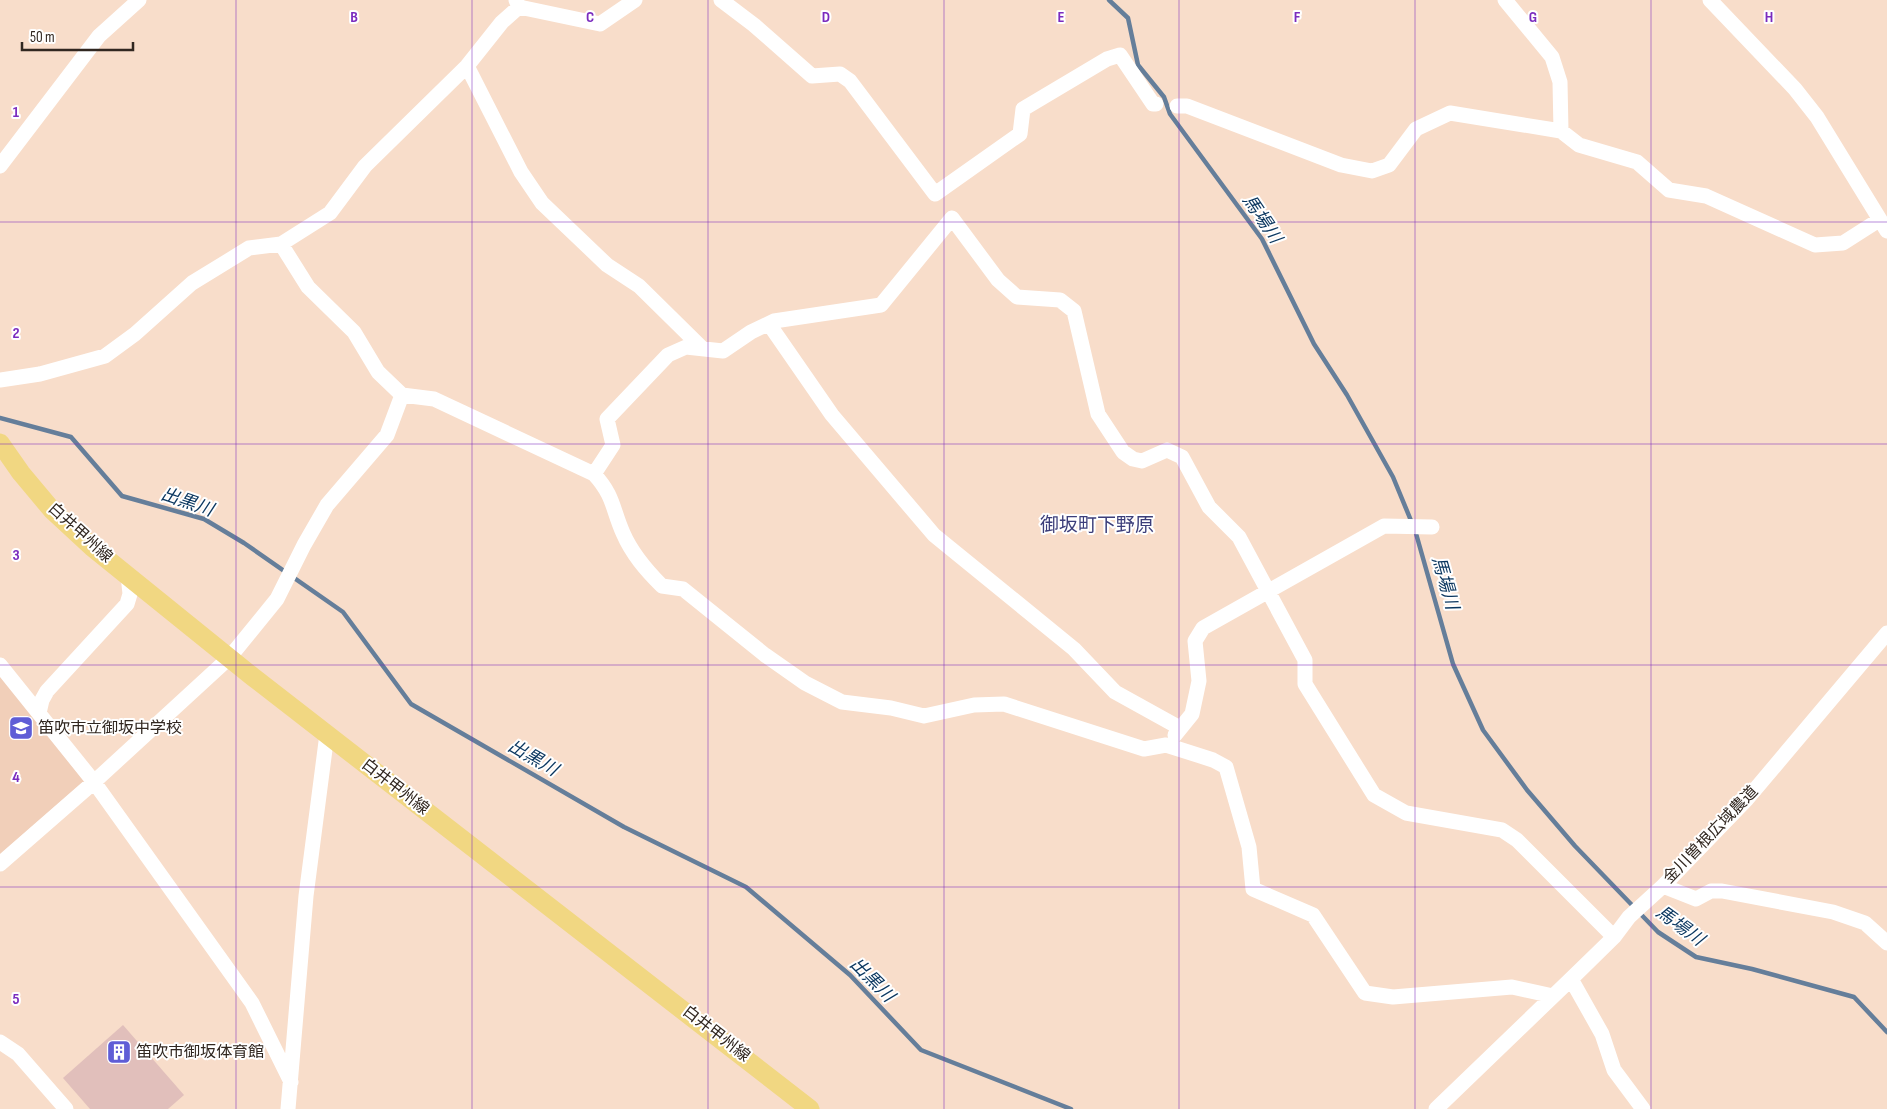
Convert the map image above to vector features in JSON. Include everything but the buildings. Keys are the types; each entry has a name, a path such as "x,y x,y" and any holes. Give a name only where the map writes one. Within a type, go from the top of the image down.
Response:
{"main road":[{"name":"白井甲州線","path":"0,443 21,473 52,510 92,548 327,734 810,1109"}],"street":[{"path":"0,166 99,36 140,0"},
{"path":"0,380 40,374 105,356 135,334 192,283 249,248 281,244 330,213 365,166 467,66 518,3 600,24 635,0"},
{"path":"721,0 754,25 812,76 840,74 850,81 935,194 1020,134 1023,109 1107,59 1120,55 1153,104 1156,104"},
{"path":"1505,0 1552,57 1560,82 1561,131"},
{"path":"1177,106 1187,106 1341,165 1372,171 1389,166 1416,129 1450,113 1561,131 1579,145 1637,162 1669,190 1706,196 1815,245 1843,243 1883,225 1817,117 1795,89 1710,0"},
{"path":"467,66 521,172 542,203 606,265 639,286 703,349"},
{"path":"594,474 613,445 606,420 668,355 686,347 723,351 750,332 768,324 881,305 952,218 998,280 1017,297 1060,300 1074,311 1098,414 1123,452 1133,459 1142,461 1167,450 1182,457 1209,507 1239,537 1305,660 1305,684 1374,796 1406,813 1502,830 1517,840 1614,937"},
{"path":"281,244 308,287 354,332 378,372 402,395 434,399 594,474 608,490 623,533 638,560 662,586 683,589 804,683 842,702 891,708 924,716 974,705 1004,704 1144,749 1166,745 1213,760 1226,767 1249,847 1253,889 1312,914 1365,993 1392,998 1512,987 1553,996"},
{"path":"768,324 832,415 934,535 1074,649 1115,692 1180,728"},
{"path":"0,864 94,782 230,658 277,600 295,562 327,505 387,435 402,395"},
{"path":"1166,745 1192,714 1199,682 1195,641 1203,628 1384,526 1428,526"},
{"path":"40,713 46,691 127,604 130,594 128,575"},
{"name":"金川曽根広域農道","path":"1436,1109 1614,937 1629,917 1663,886 1748,799 1887,633"},
{"path":"0,665 94,782 252,1003 291,1082"},
{"path":"288,1109 306,896 327,734"},
{"path":"1663,886 1696,899 1711,891 1722,891 1833,912 1865,923 1887,943"},
{"path":"1571,979 1602,1034 1614,1070 1643,1109"},
{"path":"0,1042 18,1054 66,1109"}],"shaded area":[{"name":"笛吹市立御坂中学校","path":"0,676 84,781 0,854"}],"waterway":[{"name":"馬場川","path":"1109,0 1128,18 1138,65 1164,97 1170,114 1262,239 1314,344 1347,395 1393,477 1412,523"},
{"name":"出黒川","path":"0,418 71,437 122,496 204,519 244,543 343,612 411,704 624,827 746,887 850,975 921,1050 1071,1109"},
{"name":"馬場川","path":"1415,530 1453,664 1483,730 1527,790 1575,846 1658,932 1696,957 1752,969 1854,997 1887,1032"}],"place":[{"name":"笛吹市立御坂中学校","path":"21,728"},
{"name":"笛吹市御坂体育館","path":"119,1052"}],"district":[{"name":"御坂町下野原","path":"1097,525"}]}
